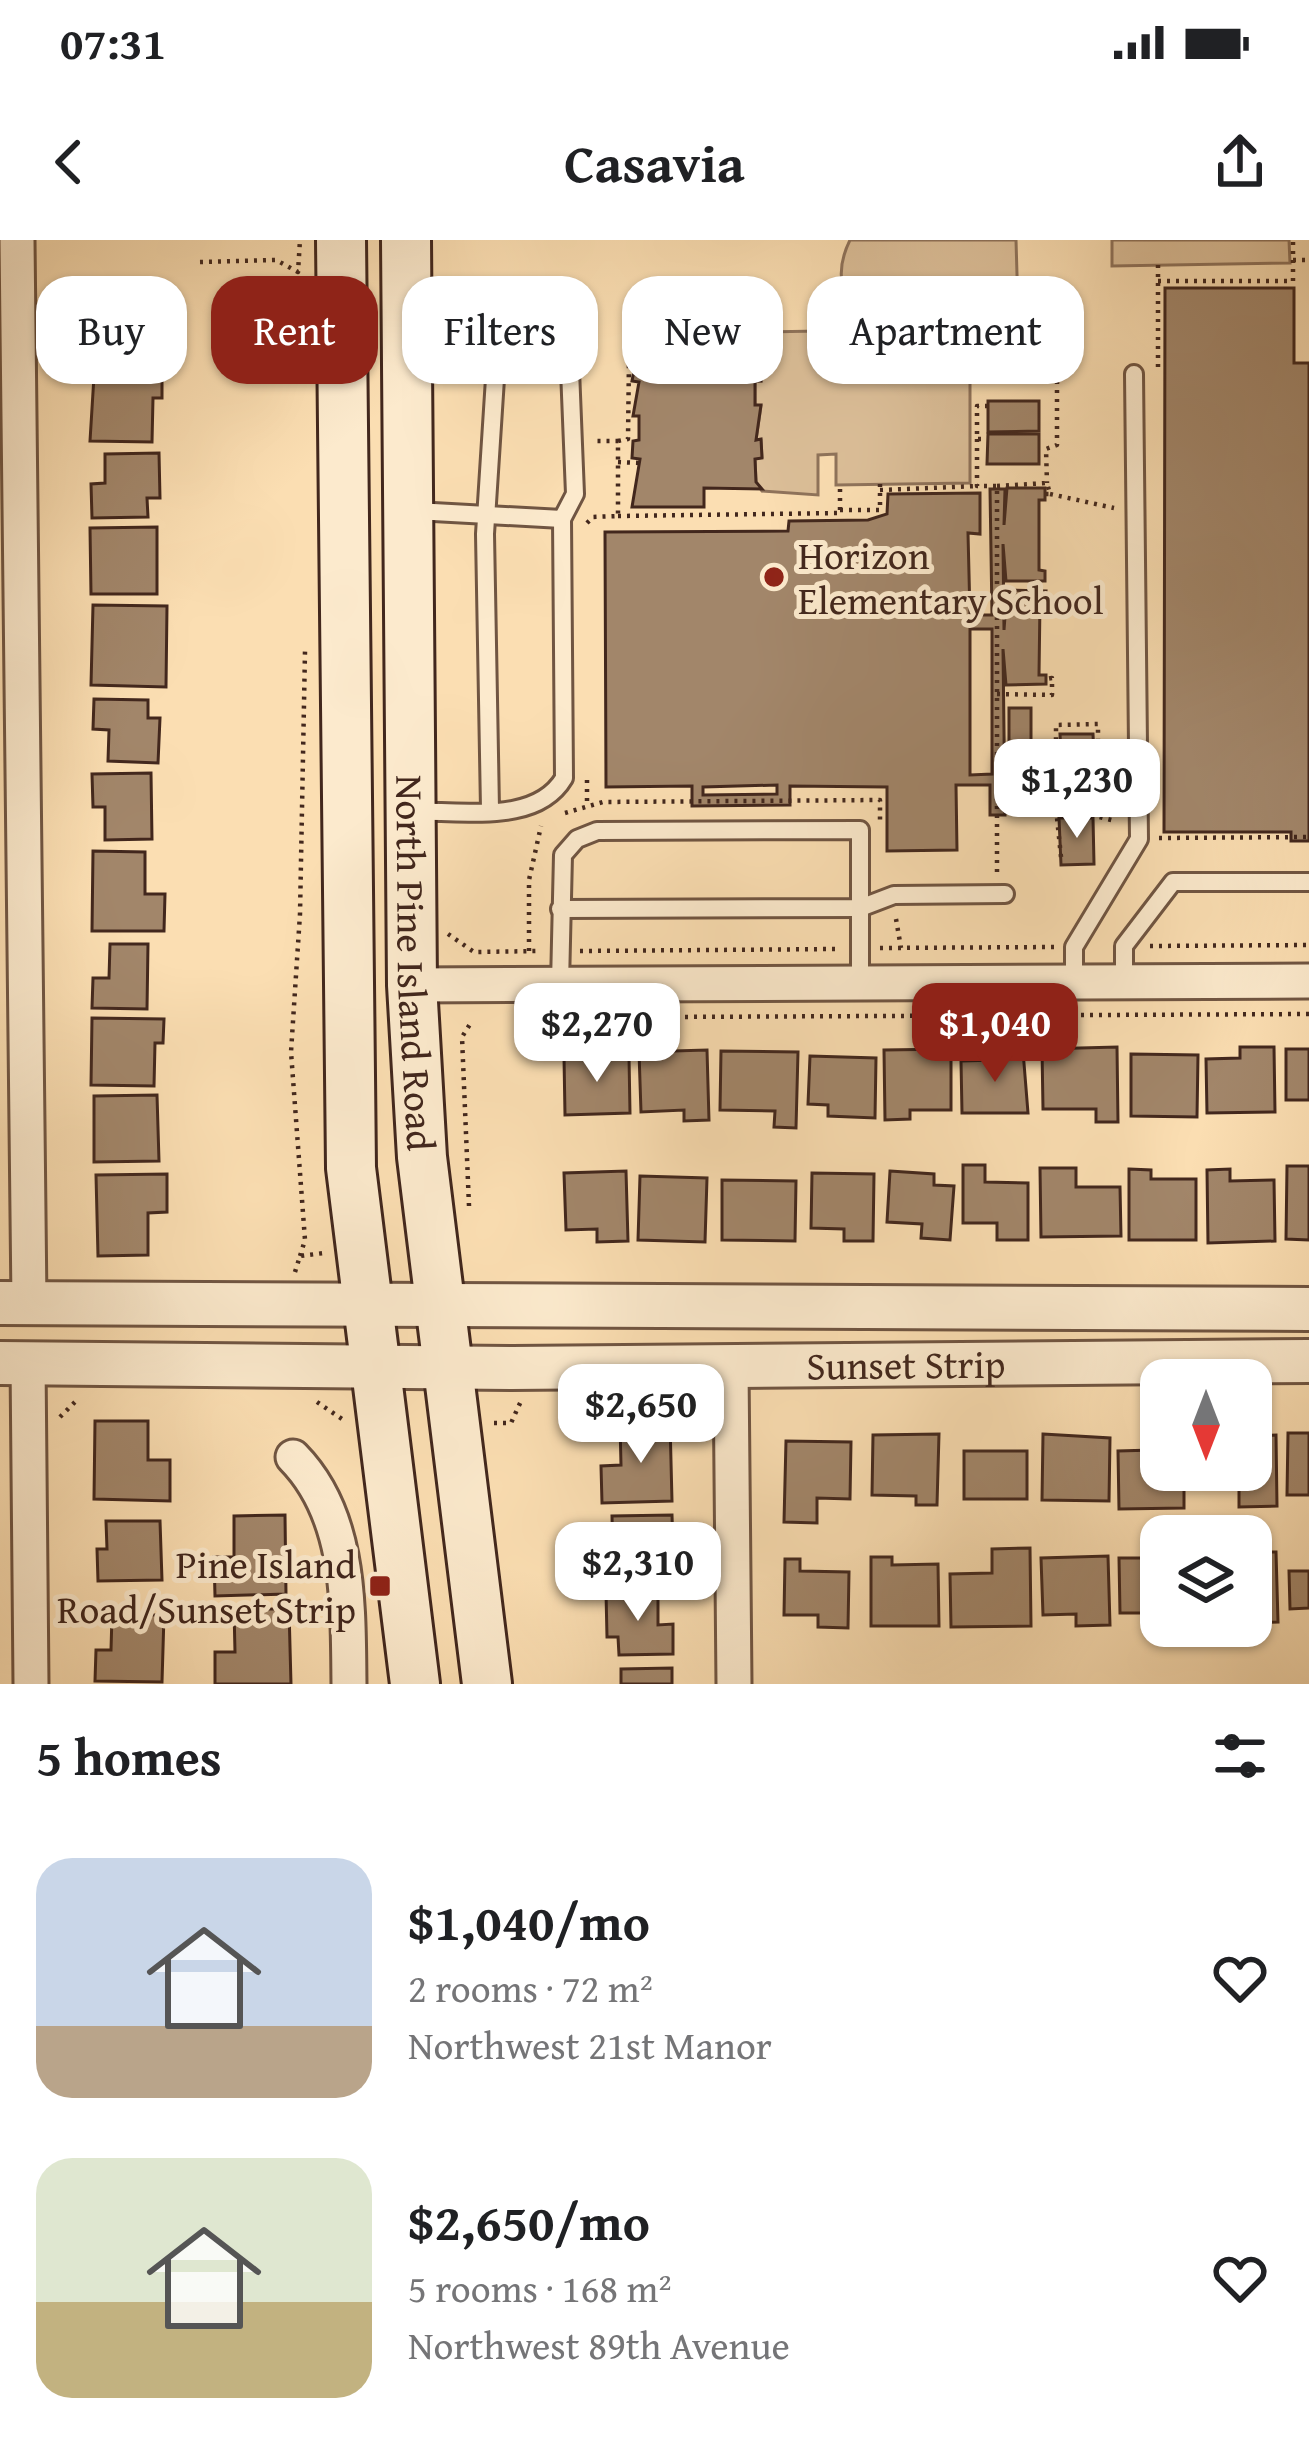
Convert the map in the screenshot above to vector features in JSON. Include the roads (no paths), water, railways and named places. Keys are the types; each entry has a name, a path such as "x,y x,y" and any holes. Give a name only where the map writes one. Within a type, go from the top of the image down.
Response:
{"main road":[{"name":"North Pine Island Road","path":"341,240 351,1168 415,1684"},
{"name":"North Pine Island Road","path":"406,240 412,985 422,1157 487,1684"}],"street":[{"path":"15,1303 8,548 17,240"},
{"path":"412,985 560,967 860,983 1309,981"},
{"name":"Sunset Strip","path":"15,1303 1309,1309"},
{"name":"Sunset Strip","path":"14,1362 730,1368 1309,1361"},
{"path":"14,1362 31,1684"},
{"path":"730,1368 734,1684"},
{"path":"293,1457 319,1484 342,1553 349,1684"}],"lane":[{"path":"410,812 533,808 552,797 564,778 562,519 574,494 570,370 558,350 536,340 513,349 496,363 488,514 490,809"},
{"path":"1074,982 1074,946 1139,839 1134,374"},
{"path":"408,511 562,519"},
{"path":"560,967 563,855 578,839 597,831 621,830 860,830 860,983"},
{"path":"1124,981 1124,946 1173,882 1309,882"},
{"path":"560,909 860,908 894,895 1001,894"}],"place":[{"name":"Horizon Elementary School","path":"774,577"},
{"name":"Pine Island Road/Sunset Strip","path":"380,1586"}]}
